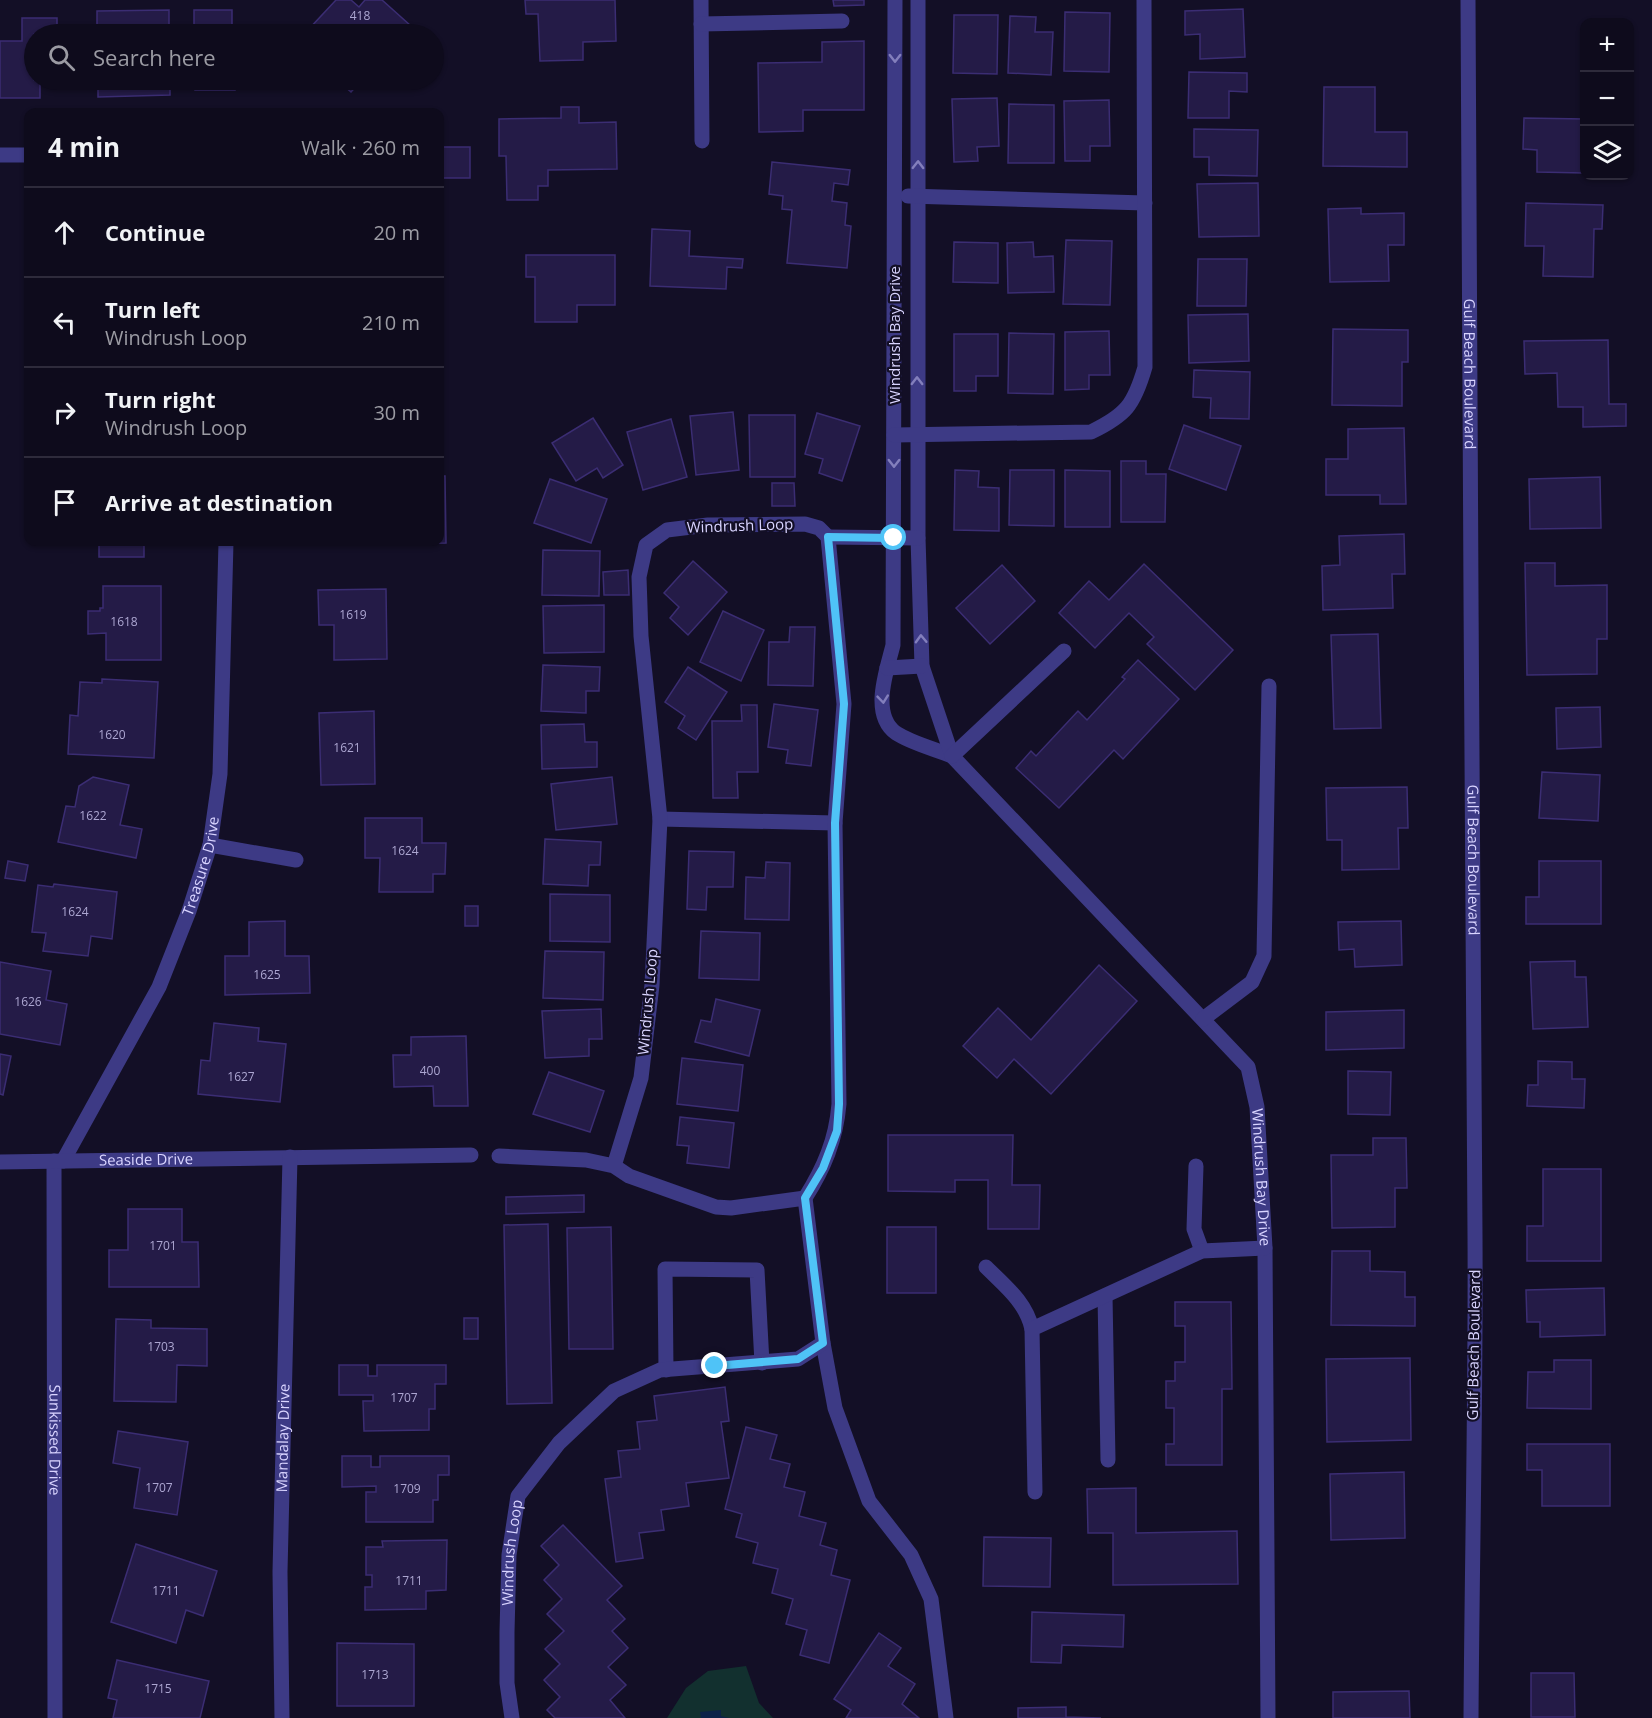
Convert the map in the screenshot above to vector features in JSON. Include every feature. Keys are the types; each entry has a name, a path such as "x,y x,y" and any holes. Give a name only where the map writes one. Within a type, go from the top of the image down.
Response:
{"street":[{"path":"701,0 702,141"},
{"name":"Windrush Bay Drive","path":"895,0 893,645 882,690 886,722 896,733 952,756 1248,1067 1257,1107 1265,1248 1268,1718"},
{"name":"Windrush Bay Drive","path":"918,0 917,435 922,666 952,756"},
{"path":"894,435 1091,432 1117,420 1129,408 1138,391 1145,367 1144,0"},
{"name":"Gulf Beach Boulevard","path":"1468,0 1467,438 1472,647 1475,1227 1471,1718"},
{"path":"701,24 842,21"},
{"path":"0,155 24,155"},
{"path":"895,195 1145,203"},
{"name":"Windrush Loop","path":"614,1166 641,1078 652,985 660,819 641,624 639,577 646,545 667,530 708,525 806,524 819,528 828,537"},
{"path":"918,538 828,537 844,704 835,823 839,1104 837,1131 823,1168 805,1198 823,1343 835,1408 869,1501 911,1555 931,1599 946,1718"},
{"name":"Treasure Drive","path":"59,1161 159,987 189,911 210,845 220,774 226,546"},
{"path":"952,756 1064,651"},
{"path":"887,668 922,666"},
{"path":"1203,1019 1251,982 1264,956 1269,686"},
{"path":"660,819 835,823"},
{"path":"210,845 296,860"},
{"name":"Seaside Drive","path":"0,1162 471,1155"},
{"path":"499,1156 586,1160 614,1166 629,1176 716,1207 730,1208 805,1198"},
{"name":"Mandalay Drive","path":"282,1718 280,1572 290,1157"},
{"name":"Sunkissed Drive","path":"55,1718 59,1161"},
{"path":"1196,1166 1194,1229 1202,1251"},
{"path":"1032,1329 1202,1251 1265,1248"},
{"path":"986,1267 1022,1303 1029,1314 1032,1329 1035,1492"},
{"path":"666,1370 665,1269 757,1270 762,1363"},
{"path":"1105,1296 1108,1460"},
{"name":"Windrush Loop","path":"512,1718 507,1683 509,1555 518,1496 559,1443 614,1391 666,1370 798,1359 823,1343"}],"green space":[{"path":"746,1666 759,1703 773,1718 667,1718 686,1688 708,1671"}],"water":[{"path":"721,1710 721,1716 729,1718 701,1718 700,1712"}],"building":[{"path":"336,0 351,0 359,7 365,0 382,0 409,24 314,24"},
{"path":"525,0 615,0 616,41 583,42 583,60 540,61 538,14 526,14"},
{"path":"833,0 864,0 864,5 834,6"},
{"path":"1243,9 1245,57 1200,59 1200,34 1185,35 1185,11"},
{"path":"169,10 169,24 97,24 97,11"},
{"path":"194,10 232,10 232,24 194,24"},
{"path":"1065,12 1110,13 1109,72 1064,71"},
{"path":"954,15 998,15 997,74 953,73"},
{"path":"1010,16 1036,17 1035,32 1053,32 1051,75 1008,73"},
{"path":"22,18 57,18 57,24 24,24 24,90 40,90 40,98 0,98 0,41 22,41"},
{"path":"864,41 864,110 803,110 803,131 759,132 758,63 822,62 822,42"},
{"path":"1189,72 1247,73 1247,92 1229,91 1229,118 1188,118"},
{"path":"1324,87 1375,87 1375,132 1407,132 1407,167 1323,166"},
{"path":"98,90 170,90 170,95 98,97"},
{"path":"997,98 999,146 977,147 978,161 954,162 952,99"},
{"path":"1109,100 1110,146 1090,146 1090,161 1065,161 1064,101"},
{"path":"1009,104 1054,105 1054,163 1008,163"},
{"path":"561,107 579,107 579,123 616,122 617,169 548,170 548,186 538,186 538,200 507,200 506,156 499,156 499,119 561,118"},
{"path":"1524,118 1580,119 1580,173 1537,172 1537,150 1523,149"},
{"path":"1194,129 1258,130 1257,176 1209,175 1209,157 1194,157"},
{"path":"444,147 470,147 470,178 444,178"},
{"path":"772,162 850,170 848,185 834,183 832,201 847,203 845,225 851,226 847,268 787,263 792,210 782,209 783,196 769,194"},
{"path":"1258,183 1259,236 1199,237 1197,184"},
{"path":"1526,203 1603,205 1602,229 1594,229 1593,277 1543,276 1544,246 1525,246"},
{"path":"1361,208 1361,214 1404,213 1404,245 1388,245 1389,281 1330,282 1328,209"},
{"path":"652,229 690,231 689,256 743,259 742,268 727,267 726,289 650,286"},
{"path":"1066,240 1112,241 1110,305 1063,304"},
{"path":"954,242 998,243 998,283 953,282"},
{"path":"1033,242 1034,257 1053,256 1054,292 1008,293 1007,243"},
{"path":"526,255 615,255 615,305 577,305 577,322 535,322 535,277 526,277"},
{"path":"1198,259 1247,259 1246,306 1197,306"},
{"path":"1248,314 1249,361 1189,363 1188,315"},
{"path":"1333,329 1408,330 1408,362 1402,362 1402,406 1332,405"},
{"path":"1109,331 1110,375 1089,375 1089,389 1065,390 1065,332"},
{"path":"1009,333 1054,334 1053,394 1008,393"},
{"path":"954,334 998,334 998,376 976,376 976,391 954,391"},
{"path":"1608,340 1609,404 1626,404 1626,426 1583,427 1583,407 1558,407 1557,373 1525,374 1524,341"},
{"path":"1194,370 1250,372 1249,419 1210,418 1211,398 1193,397"},
{"path":"733,412 739,470 696,475 690,416"},
{"path":"817,413 860,426 842,481 819,473 823,459 805,454"},
{"path":"749,415 795,415 795,477 750,477"},
{"path":"593,418 623,465 603,478 597,468 576,481 552,443"},
{"path":"671,419 687,477 643,490 627,432"},
{"path":"1184,425 1241,446 1226,490 1169,469"},
{"path":"1404,428 1406,504 1380,504 1380,495 1326,495 1326,459 1348,459 1348,429"},
{"path":"1121,461 1146,461 1146,474 1166,474 1165,522 1121,522"},
{"path":"955,470 979,471 978,487 999,488 999,531 954,530"},
{"path":"1010,470 1054,470 1054,526 1009,525"},
{"path":"1065,470 1110,471 1110,527 1065,527"},
{"path":"444,476 445,476 446,543 444,543"},
{"path":"1600,477 1601,528 1530,529 1529,479"},
{"path":"550,479 607,499 591,543 534,523"},
{"path":"772,483 794,483 795,506 772,506"},
{"path":"1404,534 1405,574 1392,574 1393,608 1323,610 1322,566 1340,565 1339,536"},
{"path":"99,546 144,546 144,557 99,557"},
{"path":"543,550 600,551 599,596 542,595"},
{"path":"693,561 727,592 688,635 670,618 679,607 664,593"},
{"path":"1525,563 1555,563 1555,586 1607,585 1607,639 1597,639 1597,674 1527,675"},
{"path":"1144,564 1233,650 1195,690 1147,644 1154,637 1129,613 1095,648 1059,613 1089,581 1109,600"},
{"path":"1002,565 1035,601 990,644 956,608"},
{"path":"628,570 629,595 604,595 603,572"},
{"path":"103,586 161,586 161,660 106,660 106,633 88,634 88,611 100,611 100,608 103,608"},
{"path":"386,589 387,659 334,660 334,625 319,625 318,590"},
{"path":"604,605 604,652 544,653 543,606"},
{"path":"723,611 764,630 741,681 700,662"},
{"path":"790,627 815,627 813,686 768,685 769,642 789,642"},
{"path":"1378,634 1381,728 1334,729 1331,635"},
{"path":"1138,660 1179,699 1123,759 1114,750 1059,808 1016,768 1031,751 1036,756 1078,711 1087,720 1125,679 1122,677"},
{"path":"543,665 600,667 599,691 586,691 586,713 541,711"},
{"path":"688,667 727,692 696,740 678,728 685,716 665,702"},
{"path":"102,679 158,682 154,758 68,754 70,715 78,716 80,682 102,683"},
{"path":"774,704 818,710 811,766 786,763 788,750 768,747"},
{"path":"741,705 757,705 758,772 737,772 738,798 713,798 712,721 742,721"},
{"path":"1600,707 1601,747 1557,749 1556,708"},
{"path":"374,711 375,784 321,785 319,713"},
{"path":"584,724 585,742 597,742 597,767 542,769 541,725"},
{"path":"1542,772 1600,775 1598,821 1539,818"},
{"path":"93,777 129,785 120,825 142,829 136,858 58,842 66,806 75,807 79,786"},
{"path":"612,777 617,824 556,830 551,784"},
{"path":"1407,787 1408,828 1398,828 1399,869 1342,870 1342,840 1327,840 1326,788"},
{"path":"365,818 422,818 422,843 446,843 445,874 433,874 433,892 379,892 380,858 365,858"},
{"path":"545,839 601,842 600,865 589,865 588,886 543,884"},
{"path":"689,851 734,852 733,887 707,887 706,910 687,909"},
{"path":"8,861 28,865 25,881 5,878"},
{"path":"1539,861 1601,861 1601,924 1526,924 1526,897 1539,897"},
{"path":"766,862 790,863 789,920 745,919 746,877 765,878"},
{"path":"54,884 117,892 112,939 91,936 88,956 43,951 46,933 32,932 38,885 53,887"},
{"path":"550,894 610,895 610,942 550,941"},
{"path":"465,906 478,906 478,926 465,926"},
{"path":"285,921 285,956 309,956 310,993 225,995 225,956 249,956 249,922"},
{"path":"1401,921 1402,965 1355,967 1354,949 1339,950 1338,922"},
{"path":"701,931 760,933 759,980 699,978"},
{"path":"545,951 604,952 603,1000 543,998"},
{"path":"1575,961 1575,977 1586,977 1588,1027 1533,1029 1530,962"},
{"path":"0,962 51,971 46,1000 67,1004 60,1045 0,1034"},
{"path":"1099,965 1137,1001 1051,1094 1014,1059 997,1078 963,1046 998,1008 1031,1040"},
{"path":"716,999 760,1010 749,1056 695,1042 701,1020 711,1022"},
{"path":"601,1009 602,1039 589,1039 589,1056 545,1058 542,1011"},
{"path":"1404,1010 1404,1048 1326,1050 1326,1012"},
{"path":"214,1023 259,1028 258,1041 286,1044 280,1102 198,1094 201,1060 210,1061"},
{"path":"466,1036 468,1106 434,1106 433,1086 394,1087 393,1055 411,1055 411,1037"},
{"path":"0,1054 11,1056 3,1095 0,1094"},
{"path":"682,1058 743,1065 738,1111 677,1104"},
{"path":"1538,1061 1572,1062 1572,1079 1585,1079 1584,1108 1527,1106 1528,1085 1538,1085"},
{"path":"1348,1071 1391,1072 1390,1115 1348,1114"},
{"path":"549,1072 604,1091 590,1132 533,1114"},
{"path":"680,1117 734,1123 729,1168 687,1163 689,1146 677,1145"},
{"path":"888,1135 1013,1135 1012,1185 1040,1185 1039,1229 988,1229 988,1180 955,1180 955,1192 888,1191"},
{"path":"1373,1138 1406,1138 1407,1188 1395,1188 1395,1227 1332,1228 1331,1155 1373,1155"},
{"path":"1543,1169 1601,1169 1601,1261 1527,1261 1527,1226 1543,1226"},
{"path":"584,1195 584,1212 506,1214 506,1197"},
{"path":"128,1209 182,1209 182,1242 198,1242 199,1287 109,1287 109,1250 128,1250"},
{"path":"548,1224 552,1403 507,1404 504,1225"},
{"path":"611,1227 613,1349 569,1349 567,1228"},
{"path":"887,1227 936,1227 936,1293 887,1293"},
{"path":"1332,1251 1370,1251 1370,1271 1405,1272 1405,1297 1415,1297 1415,1326 1331,1325"},
{"path":"1604,1288 1605,1335 1540,1337 1540,1322 1527,1322 1526,1290"},
{"path":"1175,1302 1231,1302 1232,1389 1222,1389 1222,1465 1166,1465 1166,1444 1174,1444 1174,1408 1166,1408 1166,1381 1175,1381 1175,1362 1185,1362 1185,1326 1175,1326"},
{"path":"464,1318 478,1318 478,1339 464,1339"},
{"path":"116,1319 151,1320 151,1328 207,1329 207,1366 177,1365 176,1402 114,1401"},
{"path":"1410,1358 1411,1440 1327,1442 1326,1359"},
{"path":"1554,1360 1591,1360 1591,1409 1527,1408 1528,1372 1554,1372"},
{"path":"339,1365 368,1365 368,1376 377,1376 377,1365 446,1365 446,1384 435,1384 435,1409 429,1409 429,1430 364,1431 363,1401 373,1401 373,1395 339,1395"},
{"path":"725,1387 729,1421 721,1422 729,1478 686,1483 689,1506 661,1510 664,1530 639,1533 643,1558 616,1562 605,1479 621,1477 618,1451 640,1449 637,1422 657,1420 654,1396"},
{"path":"746,1427 777,1435 770,1459 790,1464 784,1487 805,1492 799,1516 826,1523 820,1545 837,1550 831,1575 850,1580 829,1663 800,1655 807,1630 786,1624 793,1599 772,1593 778,1569 753,1563 758,1543 736,1537 742,1514 725,1509"},
{"path":"118,1431 188,1442 177,1515 134,1508 140,1468 113,1463"},
{"path":"1527,1444 1610,1444 1610,1506 1542,1506 1542,1470 1527,1470"},
{"path":"342,1456 371,1456 371,1467 380,1467 380,1456 449,1456 449,1475 438,1475 438,1500 433,1500 433,1522 366,1522 366,1492 376,1492 376,1486 342,1487"},
{"path":"1404,1472 1405,1538 1331,1540 1330,1474"},
{"path":"1136,1488 1136,1533 1237,1531 1238,1584 1113,1585 1113,1533 1088,1533 1087,1489"},
{"path":"563,1525 622,1586 607,1600 625,1619 612,1631 628,1648 608,1667 626,1685 610,1700 625,1718 555,1718 547,1710 560,1697 544,1680 560,1664 545,1649 564,1631 547,1614 562,1599 544,1580 559,1565 541,1546"},
{"path":"984,1537 1051,1538 1050,1587 983,1586"},
{"path":"447,1540 446,1590 426,1591 426,1609 365,1610 365,1587 372,1587 372,1575 366,1575 366,1547 383,1547 382,1541"},
{"path":"136,1544 217,1571 203,1616 186,1610 176,1643 111,1622"},
{"path":"1032,1612 1124,1615 1123,1647 1062,1645 1061,1663 1031,1662"},
{"path":"879,1633 901,1648 888,1666 915,1684 902,1704 919,1718 846,1718 851,1710 834,1699"},
{"path":"337,1643 414,1644 414,1706 337,1706"},
{"path":"117,1660 209,1681 200,1718 113,1718 117,1700 108,1698"},
{"path":"1531,1673 1574,1673 1575,1717 1531,1717"},
{"path":"1409,1691 1410,1718 1333,1718 1333,1692"},
{"path":"1066,1707 1066,1717 1101,1718 1018,1718 1018,1708"}],"route":[{"path":"715,1366 798,1359 823,1343 805,1198 823,1168 837,1131 839,1104 835,823 844,704 828,537 894,538"}]}
